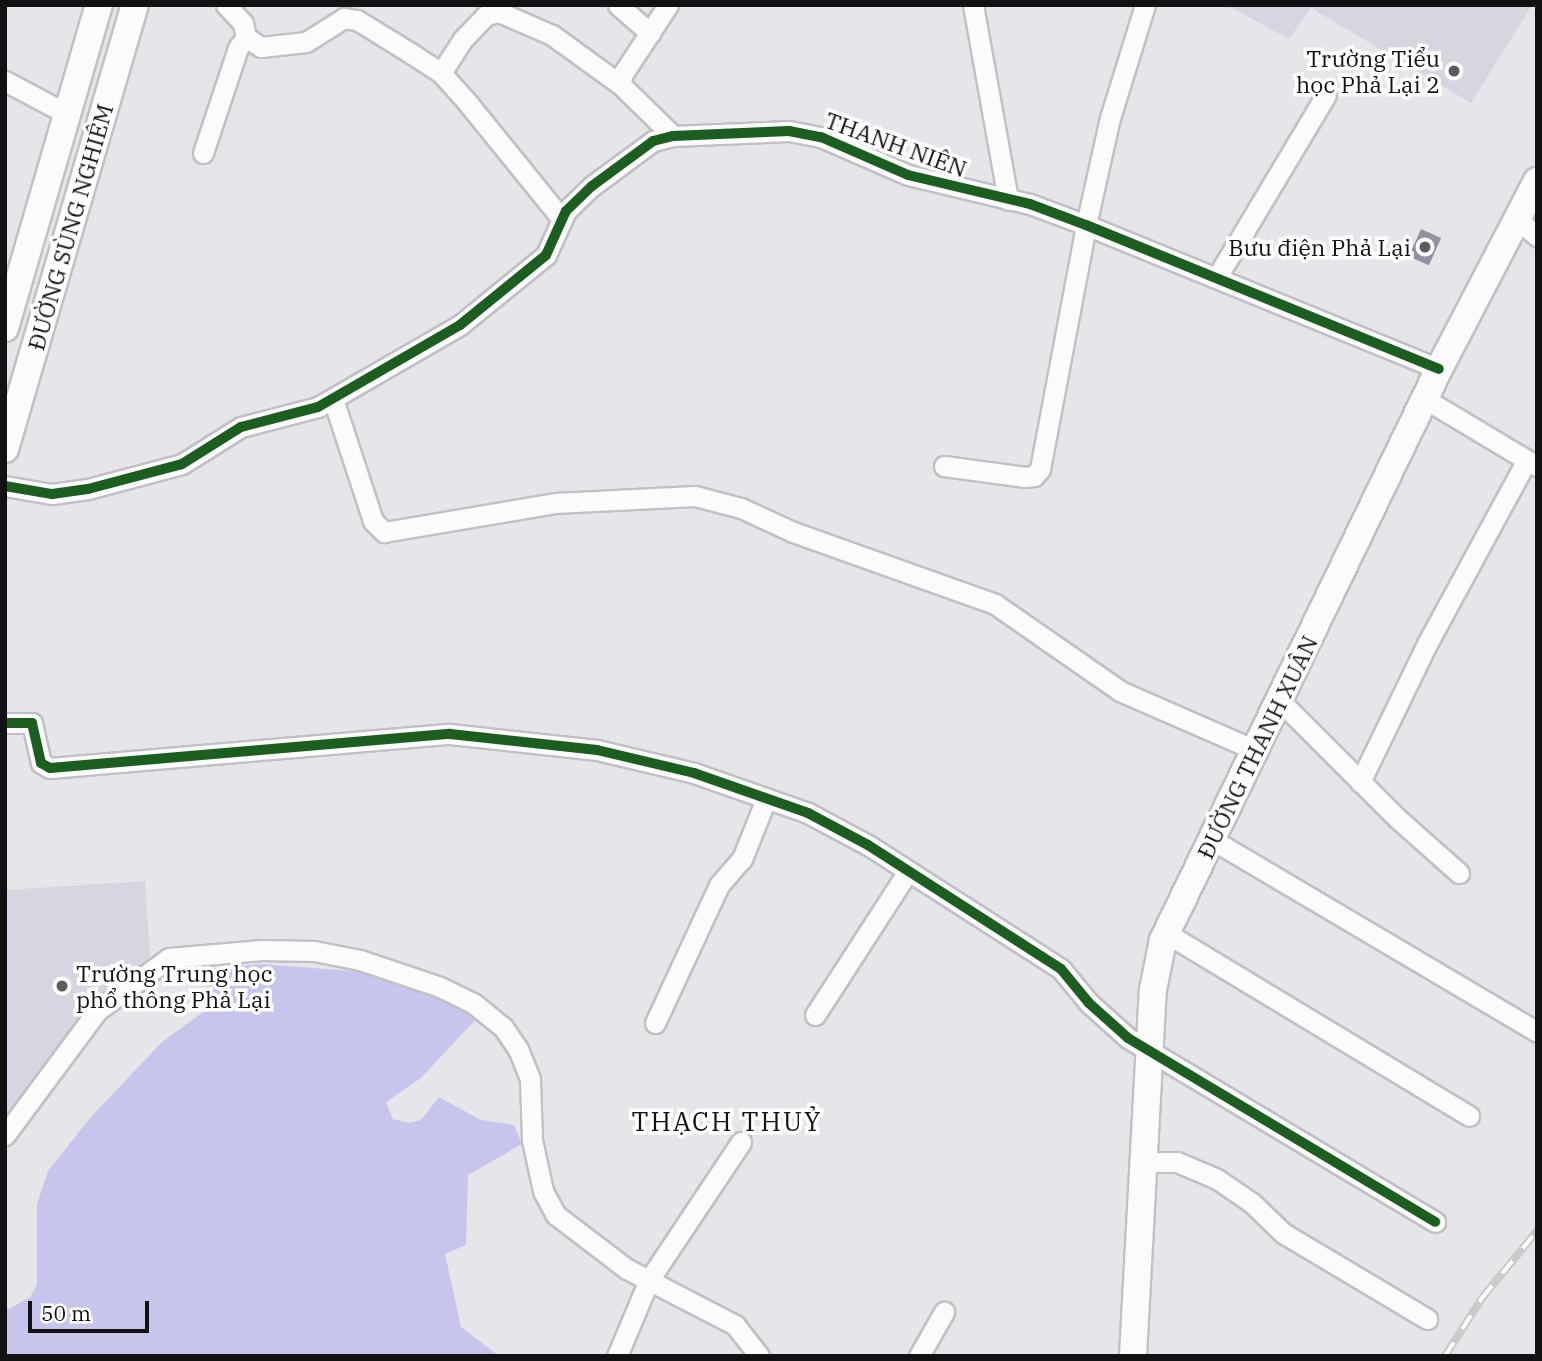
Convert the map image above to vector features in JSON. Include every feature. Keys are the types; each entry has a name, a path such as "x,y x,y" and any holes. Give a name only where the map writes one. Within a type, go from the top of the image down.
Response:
{"street":[{"name":"ĐƯỜNG SÙNG NGHIÊM","path":"5,328 99,5"},
{"name":"ĐƯỜNG SÙNG NGHIÊM","path":"5,449 135,5"},
{"path":"226,5 243,23 246,37 261,47 282,48 306,42 344,18 356,20 441,73 561,218"},
{"path":"618,5 650,33"},
{"path":"621,85 622,75 668,5"},
{"path":"973,5 1008,200"},
{"path":"944,466 1025,477 1034,476 1040,469 1086,225 1110,118 1145,5"},
{"path":"441,73 463,39 486,15 499,12 552,35 621,85 673,136"},
{"path":"203,153 238,48 246,37"},
{"path":"5,81 67,114"},
{"path":"1217,277 1326,95"},
{"name":"THANH NIÊN","path":"5,486 70,493 115,482 182,464 222,435 333,399 435,342 531,269 546,255 561,218 592,186 653,141 673,136 789,131 821,137 908,175 1008,200 1086,225 1439,369"},
{"name":"ĐƯỜNG THANH XUÂN","path":"1133,1356 1153,990 1166,933 1439,369 1537,181"},
{"path":"1516,218 1537,236"},
{"path":"333,399 373,521 384,532 555,503 695,496 741,508 793,532 995,604 1120,691 1255,750"},
{"path":"1360,782 1428,642 1532,463 1425,399"},
{"path":"1280,701 1360,782 1459,873"},
{"path":"5,723 32,723 41,763 50,768 450,734 597,750 694,773 808,813 908,871 1061,969 1089,1003 1128,1038 1149,1047 1435,1222"},
{"path":"655,1023 719,885 742,859 766,799"},
{"path":"1211,839 1537,1032"},
{"path":"815,1015 908,871"},
{"path":"1166,933 1469,1116"},
{"path":"5,1135 97,1010 169,958 262,950 314,951 360,960 440,987 473,1003 503,1027 519,1049 530,1079 532,1140 543,1191 556,1215 649,1280 735,1325 759,1356"},
{"path":"617,1356 649,1280 741,1142"},
{"path":"1143,1162 1177,1162 1217,1179 1252,1203 1283,1233 1427,1319"},
{"path":"919,1356 944,1311"}],"shaded area":[{"name":"Trường Tiểu học Phả Lại 2","path":"1227,5 1532,5 1471,103 1311,8 1289,39"},
{"name":"Trường Trung học phổ thông Phả Lại","path":"145,881 150,962 5,1119 5,890"},
{"path":"260,964 378,973 438,992 479,1016 421,1078 386,1102 393,1119 409,1123 421,1120 439,1097 481,1120 514,1125 522,1144 468,1175 466,1245 445,1254 461,1327 499,1356 5,1356 5,1311 30,1297 37,1285 37,1204 48,1171 91,1117 162,1042 206,1010 211,995 198,970"}],"building":[{"name":"Bưu điện Phả Lại","path":"1421,229 1441,238 1429,265 1409,256"}],"railway":[{"path":"1445,1356 1482,1298 1537,1231"}],"cycle path":[{"path":"5,486 52,494 88,489 182,464 241,427 318,407 460,325 546,255 566,211 592,186 653,141 673,136 789,131 821,137 908,175 1030,204 1086,225 1439,369"},
{"path":"5,723 32,723 41,763 50,768 450,734 597,750 694,773 808,813 868,845 1061,969 1089,1003 1128,1038 1435,1222"}],"place":[{"name":"Trường Tiểu học Phả Lại 2","path":"1454,71"},
{"name":"Bưu điện Phả Lại","path":"1425,247"},
{"name":"Trường Trung học phổ thông Phả Lại","path":"62,986"}],"district":[{"name":"THẠCH THUỶ","path":"727,1122"}]}
